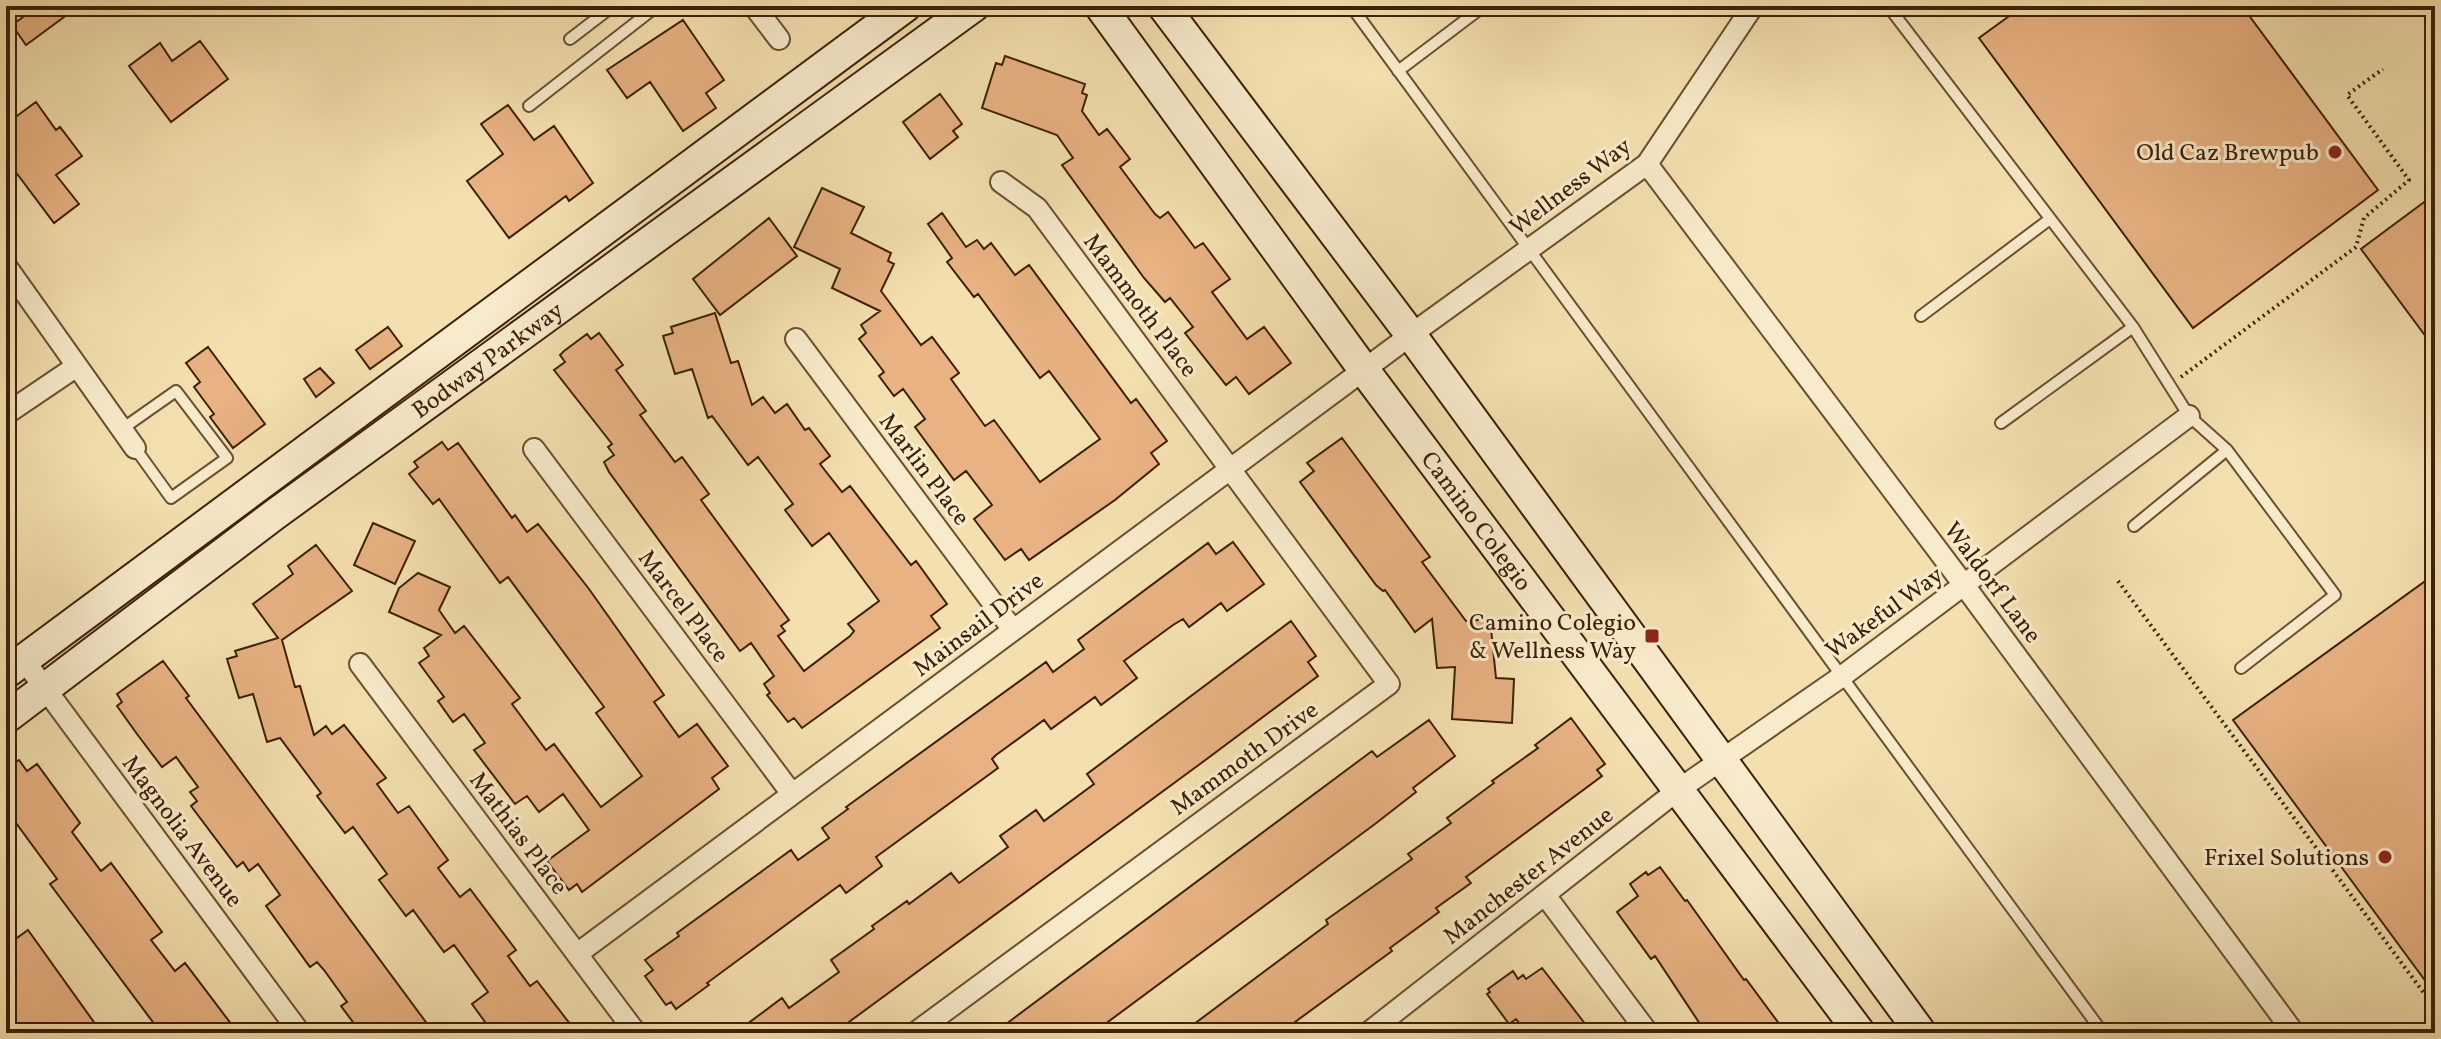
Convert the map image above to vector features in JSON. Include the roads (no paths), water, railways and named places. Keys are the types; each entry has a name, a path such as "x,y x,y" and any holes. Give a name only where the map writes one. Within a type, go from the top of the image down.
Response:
{"street":[{"path":"754,6 779,39"},
{"name":"Bodway Parkway","path":"15,667 906,6"},
{"name":"Bodway Parkway","path":"6,718 274,515 974,6"},
{"name":"Camino Colegio","path":"1100,6 1364,370 1860,1033"},
{"path":"1163,6 1411,335 1921,1033"},
{"name":"Wellness Way","path":"1411,335 1647,164 1753,6"},
{"name":"Waldorf Lane","path":"1647,164 1964,585 2294,1033"},
{"name":"Mammoth Place","path":"1001,182 1037,208 1230,469"},
{"path":"6,266 135,448"},
{"name":"Mainsail Drive","path":"577,954 1411,335"},
{"name":"Marlin Place","path":"796,339 1013,630"},
{"path":"6,414 77,366"},
{"name":"Wakeful Way","path":"1722,760 1841,677 2189,416"},
{"name":"Marcel Place","path":"534,449 792,794"},
{"name":"Mammoth Drive","path":"915,1033 1389,684 1230,469"},
{"name":"Mathias Place","path":"360,664 636,1033"},
{"name":"Magnolia Avenue","path":"15,667 45,689 300,1033"},
{"name":"Manchester Avenue","path":"1368,1033 1678,790 1722,760"},
{"path":"1545,895 1648,1033"}],"lane":[{"path":"570,39 613,6"},
{"path":"529,106 657,6"},
{"path":"1351,6 2103,1033"},
{"path":"1398,71 1484,6"},
{"path":"1888,6 2133,327 2189,416 2227,450 2335,595 2241,668"},
{"path":"1921,316 2050,219"},
{"path":"2001,423 2133,327"},
{"path":"122,429 176,391 227,458 171,498 135,448"},
{"path":"2134,526 2227,450"}],"place":[{"name":"Old Caz Brewpub","path":"2335,152"},
{"name":"Camino Colegio & Wellness Way","path":"1652,636"},
{"name":"Frixel Solutions","path":"2385,857"}]}
